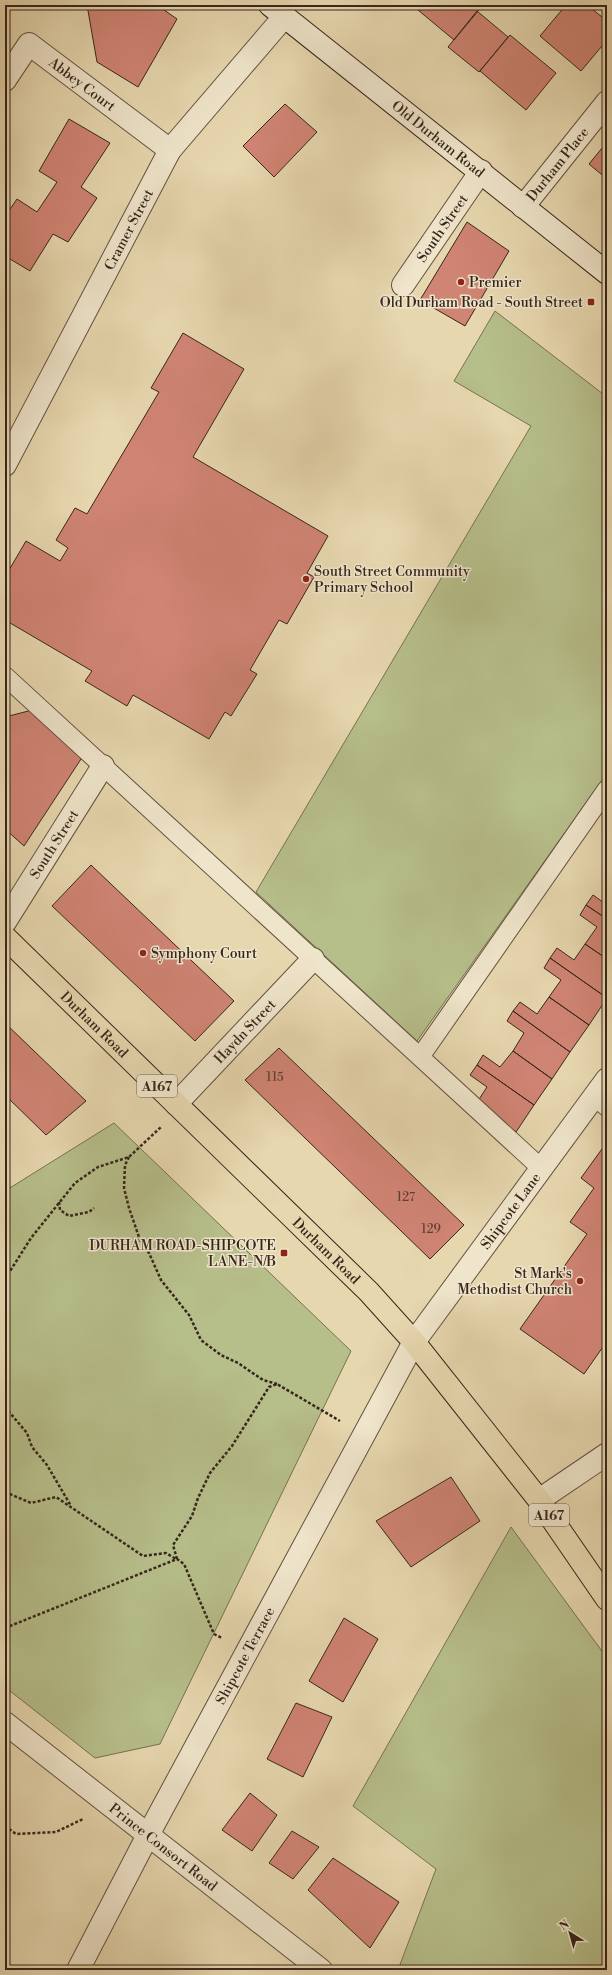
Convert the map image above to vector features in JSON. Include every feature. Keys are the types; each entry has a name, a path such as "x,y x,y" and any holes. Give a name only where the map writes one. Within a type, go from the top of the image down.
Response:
{"main road":[{"name":"Durham Road","path":"5,937 369,1292 414,1342 539,1500 607,1599"}],"street":[{"name":"Cramer Street","path":"5,465 170,150 277,11"},
{"name":"Old Durham Road","path":"277,11 481,171 523,207 607,273"},
{"name":"Abbey Court","path":"5,80 29,44 170,150"},
{"name":"Durham Place","path":"523,207 607,102"},
{"name":"South Street","path":"403,285 481,171"},
{"name":"South Street","path":"5,922 103,766"},
{"name":"Haydn Street","path":"178,1106 313,959"},
{"name":"Shipcote Lane","path":"414,1342 542,1169 600,1102 607,1079"},
{"name":"Shipcote Terrace","path":"78,1970 148,1835 414,1342"},
{"path":"539,1500 607,1454"},
{"name":"Prince Consort Road","path":"5,1723 321,1970"}],"lane":[{"path":"5,676 542,1169"},
{"path":"420,1057 607,789"}],"path":[{"path":"178,1106 129,1157 125,1165 124,1188 129,1208 140,1240 149,1253 161,1280 189,1315 201,1340 221,1355 238,1363 263,1380 277,1384 364,1435"},
{"path":"5,1279 32,1238 75,1183 98,1167 129,1157"},
{"path":"59,1202 60,1210 69,1216 89,1212 94,1208"},
{"path":"177,1559 173,1545 192,1516 198,1498 210,1473 232,1446 269,1387 277,1384"},
{"path":"5,1407 27,1433 32,1447 46,1465 71,1506"},
{"path":"5,1492 31,1502 56,1497 143,1556 166,1553 177,1559 184,1564 214,1634 247,1652"},
{"path":"5,1628 177,1559"},
{"path":"5,1826 16,1834 56,1832 110,1806"}],"green space":[{"path":"495,311 607,397 607,773 417,1041 256,892 531,426 454,381"},
{"path":"114,1123 351,1351 160,1744 95,1758 5,1687 5,1191"},
{"path":"511,1527 607,1658 607,1970 398,1970 436,1869 353,1806"}],"building":[{"path":"87,5 157,5 177,19 138,87 97,62"},
{"path":"412,5 483,5 454,40"},
{"path":"566,5 587,5 607,21 607,40 581,71 540,36"},
{"path":"477,11 508,37 479,72 448,47"},
{"path":"510,35 556,73 526,110 480,71"},
{"path":"285,104 317,132 274,177 243,146"},
{"path":"69,119 110,143 81,187 97,198 68,242 53,234 30,271 5,256 5,210 8,212 17,199 37,212 57,182 39,171"},
{"path":"607,142 607,179 589,164"},
{"name":"Premier","path":"467,222 509,251 465,326 420,300"},
{"path":"183,333 244,369 193,457 328,536 307,573 314,577 287,624 279,620 250,670 257,674 231,716 225,712 209,739 133,695 127,706 85,681 92,671 5,620 5,577 26,541 60,561 68,548 56,540 75,508 87,514 159,392 151,388"},
{"path":"40,708 83,756 24,846 5,829 5,717"},
{"name":"Symphony Court","path":"91,865 234,1001 195,1041 52,906"},
{"path":"593,895 607,905 607,919 586,905"},
{"path":"586,905 607,919 607,959 585,944 597,927 580,915"},
{"path":"585,944 607,959 607,998 550,958 557,948 574,960"},
{"path":"550,958 607,998 589,1025 549,997 561,980 544,968"},
{"path":"549,997 589,1025 570,1052 513,1011 520,1002 537,1014"},
{"path":"513,1011 570,1052 552,1079 513,1051 524,1033 507,1021"},
{"path":"5,1023 86,1101 46,1135 5,1095"},
{"path":"279,1048 464,1225 430,1259 245,1080"},
{"path":"513,1051 552,1079 534,1105 477,1065 483,1055 500,1067"},
{"path":"477,1065 534,1105 516,1132 476,1104 487,1087 470,1075"},
{"name":"St Mark's Methodist Church","path":"607,1142 607,1341 584,1374 520,1329 587,1234 570,1222 594,1188 581,1178"},
{"path":"451,1477 480,1521 411,1567 376,1521"},
{"path":"344,1618 378,1639 343,1702 309,1681"},
{"path":"296,1703 332,1717 303,1777 267,1759"},
{"path":"250,1793 277,1815 252,1851 222,1830"},
{"path":"292,1831 319,1847 293,1879 269,1863"},
{"path":"333,1858 399,1902 370,1948 308,1890"}],"place":[{"name":"Premier","path":"461,282"},
{"name":"Old Durham Road - South Street","path":"591,302"},
{"name":"South Street Community Primary School","path":"306,579"},
{"name":"Symphony Court","path":"143,953"},
{"name":"DURHAM ROAD-SHIPCOTE LANE-N/B","path":"284,1253"},
{"name":"St Mark's Methodist Church","path":"580,1281"}]}
